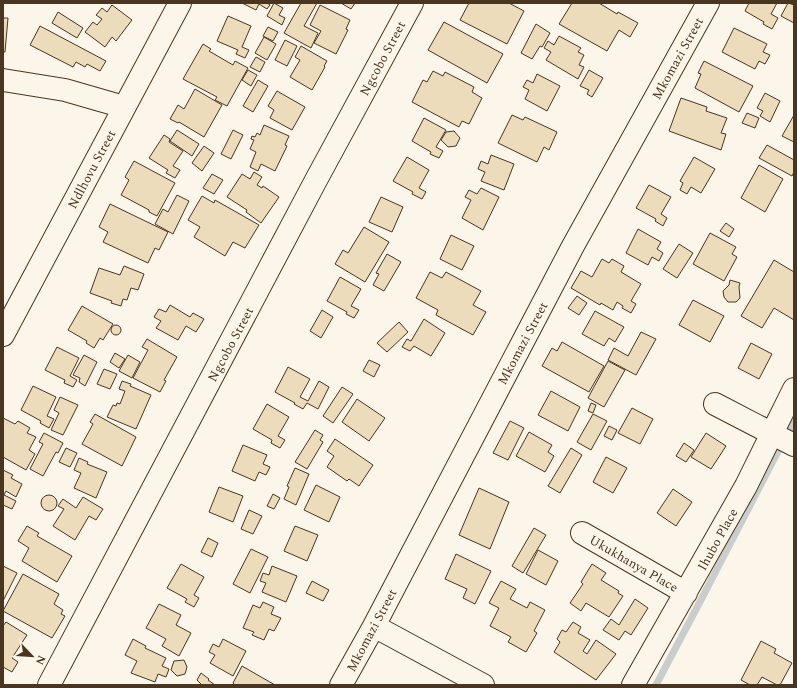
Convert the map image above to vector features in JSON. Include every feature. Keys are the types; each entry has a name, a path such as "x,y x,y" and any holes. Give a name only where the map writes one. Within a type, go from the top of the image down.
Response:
{"street":[{"name":"Ndlhovu Street","path":"3,335 180,3"},
{"name":"Ngcobo Street","path":"49,685 315,182 412,3"},
{"name":"Mkomazi Street","path":"341,685 374,626 573,246 708,3"},
{"path":"3,80 65,90 124,107"},
{"name":"Ihubo Place","path":"633,685 746,486 794,389"},
{"path":"716,404 794,445"},
{"name":"Ukukhanya Place","path":"582,533 686,593"},
{"path":"374,626 483,685"}],"building":[{"path":"242,3 267,3 270,5 267,9 259,4 256,10"},
{"path":"274,3 283,8 279,15 285,18 282,25 267,16"},
{"path":"301,3 317,3 304,26 318,33 311,48 284,33"},
{"path":"341,3 355,3 351,9"},
{"path":"469,3 509,3 524,11 507,44 460,20"},
{"path":"572,3 599,3 617,14 618,12 638,23 630,37 619,30 607,51 559,24"},
{"path":"749,3 777,3 771,14 778,18 772,29 763,24 764,22 745,11"},
{"path":"788,3 794,5 794,23 781,16"},
{"path":"112,5 132,20 116,41 112,37 105,47 85,32 93,22 97,25 102,19 96,15 102,8 107,12"},
{"path":"320,5 350,20 346,29 348,30 336,54 314,43 321,31 310,25"},
{"path":"58,12 83,28 77,38 52,23"},
{"path":"228,16 251,26 242,47 249,50 245,58 236,54 238,50 217,41"},
{"path":"3,18 8,18 5,52 3,52"},
{"path":"444,22 503,54 487,83 428,50"},
{"path":"536,24 550,33 542,47 540,46 532,59 521,53"},
{"path":"40,26 106,61 100,71 87,64 85,67 76,62 73,67 30,45"},
{"path":"268,27 278,32 273,41 263,36"},
{"path":"734,28 767,44 763,52 770,55 765,64 759,61 755,69 722,52"},
{"path":"559,36 581,48 578,52 584,55 579,65 584,67 578,79 546,60 551,52 544,48 548,41 554,45"},
{"path":"264,37 276,44 267,60 255,53"},
{"path":"285,40 297,46 287,66 275,60"},
{"path":"203,44 211,49 209,51 233,65 235,61 248,68 227,106 215,100 217,97 183,79"},
{"path":"301,46 327,61 312,90 290,77 300,60 295,57"},
{"path":"256,57 265,62 260,72 250,67"},
{"path":"704,61 753,86 739,112 695,88 701,74 698,73"},
{"path":"248,70 257,75 251,86 242,80"},
{"path":"589,70 603,78 592,97 587,94 589,90 580,86"},
{"path":"433,71 443,76 445,72 474,87 472,92 482,98 469,124 462,121 459,127 412,102 423,80 427,82"},
{"path":"537,74 560,86 547,111 525,99 529,90 523,87 527,80 533,83"},
{"path":"258,80 268,86 253,112 243,106"},
{"path":"195,89 222,105 204,137 179,122 178,123 170,119 178,105 184,109"},
{"path":"277,91 305,107 292,130 270,118 274,110 268,106"},
{"path":"765,93 780,101 770,122 760,116 763,111 757,108"},
{"path":"681,98 707,107 706,111 727,118 721,133 726,134 721,150 669,131"},
{"path":"747,113 759,118 755,128 742,123"},
{"path":"512,115 523,120 525,117 557,132 549,150 544,147 537,162 498,143"},
{"path":"794,115 794,142 782,136"},
{"path":"424,118 446,130 436,147 443,151 439,158 430,154 431,152 412,141"},
{"path":"264,125 289,136 285,145 287,146 275,171 261,164 258,171 250,167 256,152 250,149 254,140 251,139 252,136 255,137 257,133 260,135"},
{"path":"177,130 199,144 192,156 170,141"},
{"path":"233,130 243,135 231,159 221,154"},
{"path":"454,131 460,138 456,146 448,147 441,140 446,132"},
{"path":"164,135 170,139 169,142 183,151 173,166 180,170 175,178 166,173 168,170 149,158"},
{"path":"767,145 794,160 794,172 792,176 759,158"},
{"path":"204,146 214,153 202,171 192,163"},
{"path":"491,155 514,164 504,190 481,181 485,172 478,169 481,161 488,164"},
{"path":"407,157 429,170 419,188 426,192 422,199 412,194 413,192 393,181"},
{"path":"694,157 715,169 701,193 691,187 687,194 680,190 683,183 680,181"},
{"path":"134,161 175,183 157,216 121,195 129,180 125,177"},
{"path":"759,165 783,179 765,212 741,198"},
{"path":"254,172 262,177 257,185 262,188 263,186 279,197 261,223 246,212 247,210 227,197 242,174 250,179"},
{"path":"212,174 223,180 214,194 203,188"},
{"path":"649,185 671,197 661,214 667,218 663,226 655,221 656,219 636,208"},
{"path":"481,188 499,197 483,230 462,218 471,200 465,197 469,190 477,194"},
{"path":"177,195 189,201 173,234 155,224 163,209 168,212"},
{"path":"202,196 214,203 215,200 259,225 245,248 233,242 225,256 194,237 200,227 188,220"},
{"path":"381,197 403,207 392,232 369,222"},
{"path":"110,204 168,232 159,250 155,248 148,263 103,242 108,232 99,227"},
{"path":"726,223 734,229 729,237 720,231"},
{"path":"364,227 389,242 365,282 335,264 343,250 348,253"},
{"path":"638,229 661,242 657,249 663,253 659,261 652,257 648,265 626,253"},
{"path":"710,233 736,247 732,254 737,257 724,281 693,264"},
{"path":"451,235 474,246 462,270 440,259"},
{"path":"679,244 693,253 677,278 663,269"},
{"path":"387,254 401,262 384,291 373,285 379,274 376,273"},
{"path":"602,259 609,263 612,259 624,266 621,272 641,284 631,301 636,304 631,313 622,308 623,306 617,302 613,310 601,303 600,305 571,288 581,271 592,277"},
{"path":"774,260 794,272 794,320 774,308 762,328 741,316"},
{"path":"124,266 144,274 138,290 131,288 127,300 123,299 121,306 90,293 99,268 120,275"},
{"path":"430,272 442,278 446,272 481,291 473,305 486,312 473,335 436,315 438,310 416,298"},
{"path":"340,277 361,289 351,306 359,310 354,318 346,314 347,312 327,301"},
{"path":"730,280 740,283 740,298 736,302 728,302 724,297 723,291 729,285"},
{"path":"577,296 587,303 579,315 568,308"},
{"path":"693,300 724,316 710,342 679,325"},
{"path":"170,305 190,317 193,313 204,319 196,332 186,326 178,340 156,328 161,321 154,317 159,309 166,312"},
{"path":"82,306 113,324 103,340 100,338 94,348 86,343 87,341 68,330"},
{"path":"322,310 333,317 321,338 310,331"},
{"path":"595,311 624,327 615,342 609,338 604,346 582,334"},
{"path":"424,319 445,333 431,356 414,346 410,351 402,347 407,339 411,341"},
{"path":"399,322 408,332 387,352 377,343"},
{"path":"114,325 118,325 120,326 120,334 114,335 111,332 111,328"},
{"path":"641,332 656,339 636,375 608,360 614,348 628,356"},
{"path":"147,339 177,357 164,380 166,381 160,392 133,378 148,350 142,347"},
{"path":"562,342 604,366 589,392 542,366 552,348 557,351"},
{"path":"751,343 772,354 759,379 738,368"},
{"path":"57,347 79,358 70,376 77,380 73,387 64,383 65,380 45,370"},
{"path":"115,353 125,359 119,368 110,362"},
{"path":"84,355 97,362 85,386 79,382 80,378 73,375"},
{"path":"128,355 140,362 132,378 119,371"},
{"path":"369,360 380,365 374,377 363,371"},
{"path":"608,361 625,370 604,407 588,398"},
{"path":"288,367 310,379 300,397 308,401 319,381 329,387 318,409 307,403 303,409 275,392"},
{"path":"104,369 117,374 110,389 97,384"},
{"path":"122,381 131,384 130,386 151,395 136,429 107,417 113,405 116,406 117,403 120,404 125,391 119,389"},
{"path":"33,386 56,397 47,416 54,419 49,428 40,423 41,421 21,410"},
{"path":"342,387 353,394 333,423 323,416"},
{"path":"551,391 580,407 568,431 538,415"},
{"path":"60,397 78,405 63,435 51,430 59,413 54,410"},
{"path":"357,399 385,418 369,441 342,422"},
{"path":"591,403 596,405 593,413 588,411"},
{"path":"267,404 289,417 278,436 285,440 280,448 271,443 272,440 253,429"},
{"path":"632,408 653,419 640,444 618,433"},
{"path":"95,414 136,437 122,466 82,444 93,424 90,422"},
{"path":"593,414 607,421 591,450 577,442"},
{"path":"3,418 15,424 18,421 30,428 27,433 36,437 29,450 35,454 26,470 3,457"},
{"path":"510,421 524,428 508,460 493,453"},
{"path":"609,426 617,430 612,440 604,436"},
{"path":"315,430 323,435 320,440 323,442 307,469 295,462"},
{"path":"529,432 552,445 548,452 554,456 545,472 516,456"},
{"path":"44,433 63,443 58,453 56,452 43,476 30,469 43,444 39,442"},
{"path":"706,433 726,446 711,469 691,457"},
{"path":"335,439 373,465 359,486 349,479 347,481 327,467 334,456 327,451"},
{"path":"684,443 694,450 686,462 676,456"},
{"path":"243,445 267,455 263,464 270,467 266,475 259,472 255,481 232,471"},
{"path":"66,448 77,453 70,467 59,462"},
{"path":"571,448 582,455 560,493 548,486"},
{"path":"606,457 627,468 613,493 593,482"},
{"path":"79,458 88,462 87,464 107,472 96,498 74,488 81,473 74,470"},
{"path":"295,468 309,474 296,505 284,499 289,487 287,486"},
{"path":"3,470 13,475 11,478 22,484 16,497 6,491 4,495 16,501 12,509 3,505"},
{"path":"316,485 340,497 329,522 304,510"},
{"path":"219,487 243,496 233,522 209,512"},
{"path":"479,488 509,502 490,549 459,535"},
{"path":"673,489 692,502 676,526 657,513"},
{"path":"273,494 280,498 274,509 267,506"},
{"path":"49,495 55,497 57,503 55,509 49,511 43,509 41,503 43,497"},
{"path":"83,497 103,509 96,520 89,516 75,540 53,526 64,509 58,506 63,499 76,508"},
{"path":"249,510 262,516 253,534 241,529"},
{"path":"27,526 39,533 37,536 72,556 57,582 22,561 29,548 18,541"},
{"path":"295,526 318,535 307,561 284,551"},
{"path":"534,528 546,535 523,573 512,566"},
{"path":"208,538 218,543 212,557 201,552"},
{"path":"251,549 268,557 250,593 233,584"},
{"path":"538,550 558,561 546,585 526,574"},
{"path":"456,554 491,571 475,604 463,598 467,589 445,579"},
{"path":"181,564 204,577 194,595 199,598 194,607 185,602 187,599 167,588"},
{"path":"592,564 606,573 601,580 619,591 618,593 623,596 609,617 586,603 581,611 570,603 583,584 581,582"},
{"path":"3,566 17,573 3,601"},
{"path":"272,566 297,576 286,602 262,592 266,583 260,581 263,573 269,575"},
{"path":"23,574 59,594 54,604 63,610 61,614 65,616 52,638 3,611"},
{"path":"312,581 329,590 323,601 306,593"},
{"path":"501,581 516,589 510,599 527,608 530,602 545,610 534,631 537,633 526,652 508,642 511,637 490,626 499,608 489,603"},
{"path":"635,599 648,608 631,635 625,631 619,640 603,630 611,619 619,625"},
{"path":"263,602 274,607 271,614 281,618 274,631 269,629 264,640 252,635 254,632 243,628 253,605 260,608"},
{"path":"159,604 181,615 176,625 191,633 179,656 162,646 166,639 146,628"},
{"path":"6,622 27,635 12,658 18,662 12,672 3,667 3,626"},
{"path":"573,622 581,627 578,633 590,640 583,651 587,654 596,640 616,654 596,680 554,652 560,642 557,639 562,630 566,632"},
{"path":"133,639 146,646 145,648 166,658 162,666 169,669 166,677 158,674 155,682 131,673 137,661 125,655"},
{"path":"223,639 246,651 233,676 210,663 215,655 209,652 213,644 219,647"},
{"path":"761,641 776,649 774,653 792,663 780,685 777,685 762,677 757,685 750,685 741,680"},
{"path":"184,660 187,667 185,674 177,676 171,670 174,661"},
{"path":"242,666 275,685 235,685 233,683"},
{"path":"201,673 215,685 202,685 197,680"}],"waterway":[{"path":"656,685 794,423"}]}
